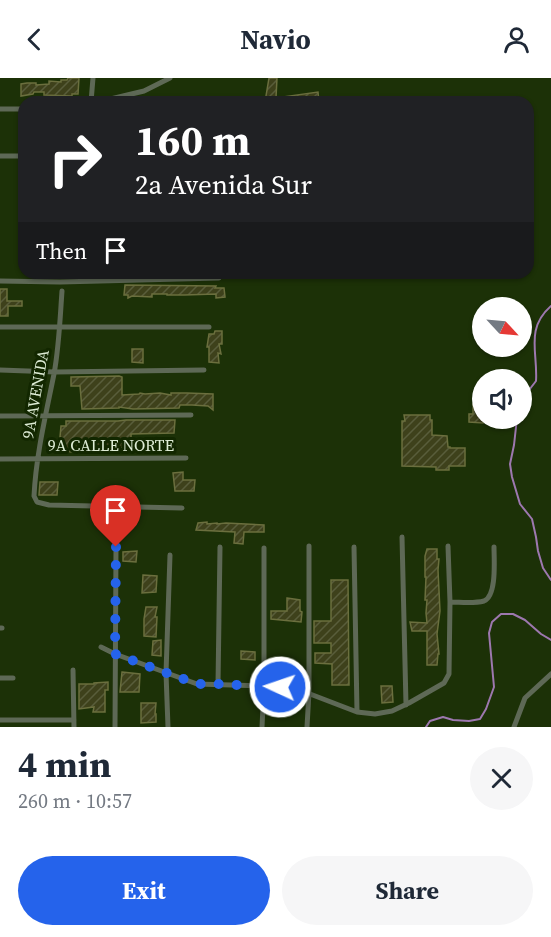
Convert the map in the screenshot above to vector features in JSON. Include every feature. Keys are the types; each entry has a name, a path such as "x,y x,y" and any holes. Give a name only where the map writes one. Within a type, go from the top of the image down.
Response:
{"street":[{"path":"92,96 93,78"},
{"path":"123,96 144,91 170,78"},
{"path":"0,109 18,109"},
{"path":"0,156 18,156"},
{"path":"0,281 168,279"},
{"name":"9A AVENIDA","path":"62,291 55,372 45,416 34,496 37,501 49,505 182,508"},
{"path":"0,327 209,327"},
{"path":"0,370 55,372 204,370"},
{"path":"0,416 191,415"},
{"name":"9A CALLE NORTE","path":"0,459 186,458"},
{"path":"402,537 406,705"},
{"path":"307,727 309,546"},
{"path":"100,647 197,684 297,689 357,712 375,714 392,711 444,683 449,674 448,546"},
{"path":"115,727 116,547"},
{"path":"218,684 220,547"},
{"path":"354,547 357,712"},
{"path":"450,602 484,601 490,597 493,590 494,547"},
{"path":"262,727 264,548"},
{"path":"168,727 166,673 170,555"},
{"path":"0,720 74,724 73,670"},
{"path":"514,727 525,698 551,674"},
{"path":"0,678 13,678"}],"building":[{"path":"68,78 79,78 78,94 72,94 72,96 44,95 44,92 34,92 21,96 21,84 49,84 49,81 61,82"},
{"path":"269,78 277,78 276,96 266,96"},
{"path":"318,92 318,96 290,96"},
{"path":"125,285 216,286 215,288 224,288 225,297 216,298 216,294 152,294 152,297 132,296 128,298 128,295 124,295"},
{"path":"0,289 7,289 7,301 22,301 22,306 8,306 8,316 0,316"},
{"path":"215,331 222,331 222,344 219,344 221,354 218,353 219,363 209,362 209,347 207,347 209,334 214,334"},
{"path":"132,349 143,349 143,363 132,362"},
{"path":"71,377 122,377 122,395 140,393 213,394 213,410 208,406 192,405 180,405 179,408 82,409 80,386 71,386"},
{"path":"469,414 472,414 472,422 469,422"},
{"path":"404,415 430,415 432,435 447,436 450,448 465,448 465,466 449,466 449,470 436,470 436,467 402,466"},
{"path":"175,420 174,433 131,434 131,447 113,452 113,450 101,449 98,452 81,453 64,451 60,437 61,426 66,426 66,421"},
{"path":"183,472 183,480 195,480 194,491 175,491 173,473"},
{"path":"40,482 58,482 57,495 39,495"},
{"path":"207,522 207,524 264,525 264,532 244,532 243,544 234,543 235,532 196,530 198,523"},
{"path":"427,549 437,549 437,559 439,559 440,611 437,665 427,665 427,631 412,631 410,622 427,623 425,556"},
{"path":"137,551 136,562 123,561 123,552"},
{"path":"143,575 157,576 156,592 142,593"},
{"path":"331,580 348,580 349,685 332,685 332,664 315,663 315,653 331,653 331,643 314,643 314,621 331,621"},
{"path":"287,598 300,600 301,622 271,619 271,611 287,611"},
{"path":"146,607 157,607 156,637 144,636"},
{"path":"161,640 161,656 152,655 153,641"},
{"path":"241,651 255,652 255,660 241,659"},
{"path":"122,672 140,674 139,692 120,692"},
{"path":"108,682 108,690 105,690 105,712 93,712 94,707 79,709 79,684"},
{"path":"381,686 392,686 393,702 382,703"},
{"path":"141,703 156,703 156,722 141,723"}],"waterway":[{"path":"532,386 536,381 535,332 538,323 551,306"},
{"path":"516,429 510,464 512,477 520,504 532,519 543,568 551,580"},
{"path":"426,727 430,721 443,717 469,721 480,719 494,687 489,633 492,622 501,614 513,614 525,620 551,640"}],"route":[{"path":"116,547 115,654 197,684 280,687"}]}
